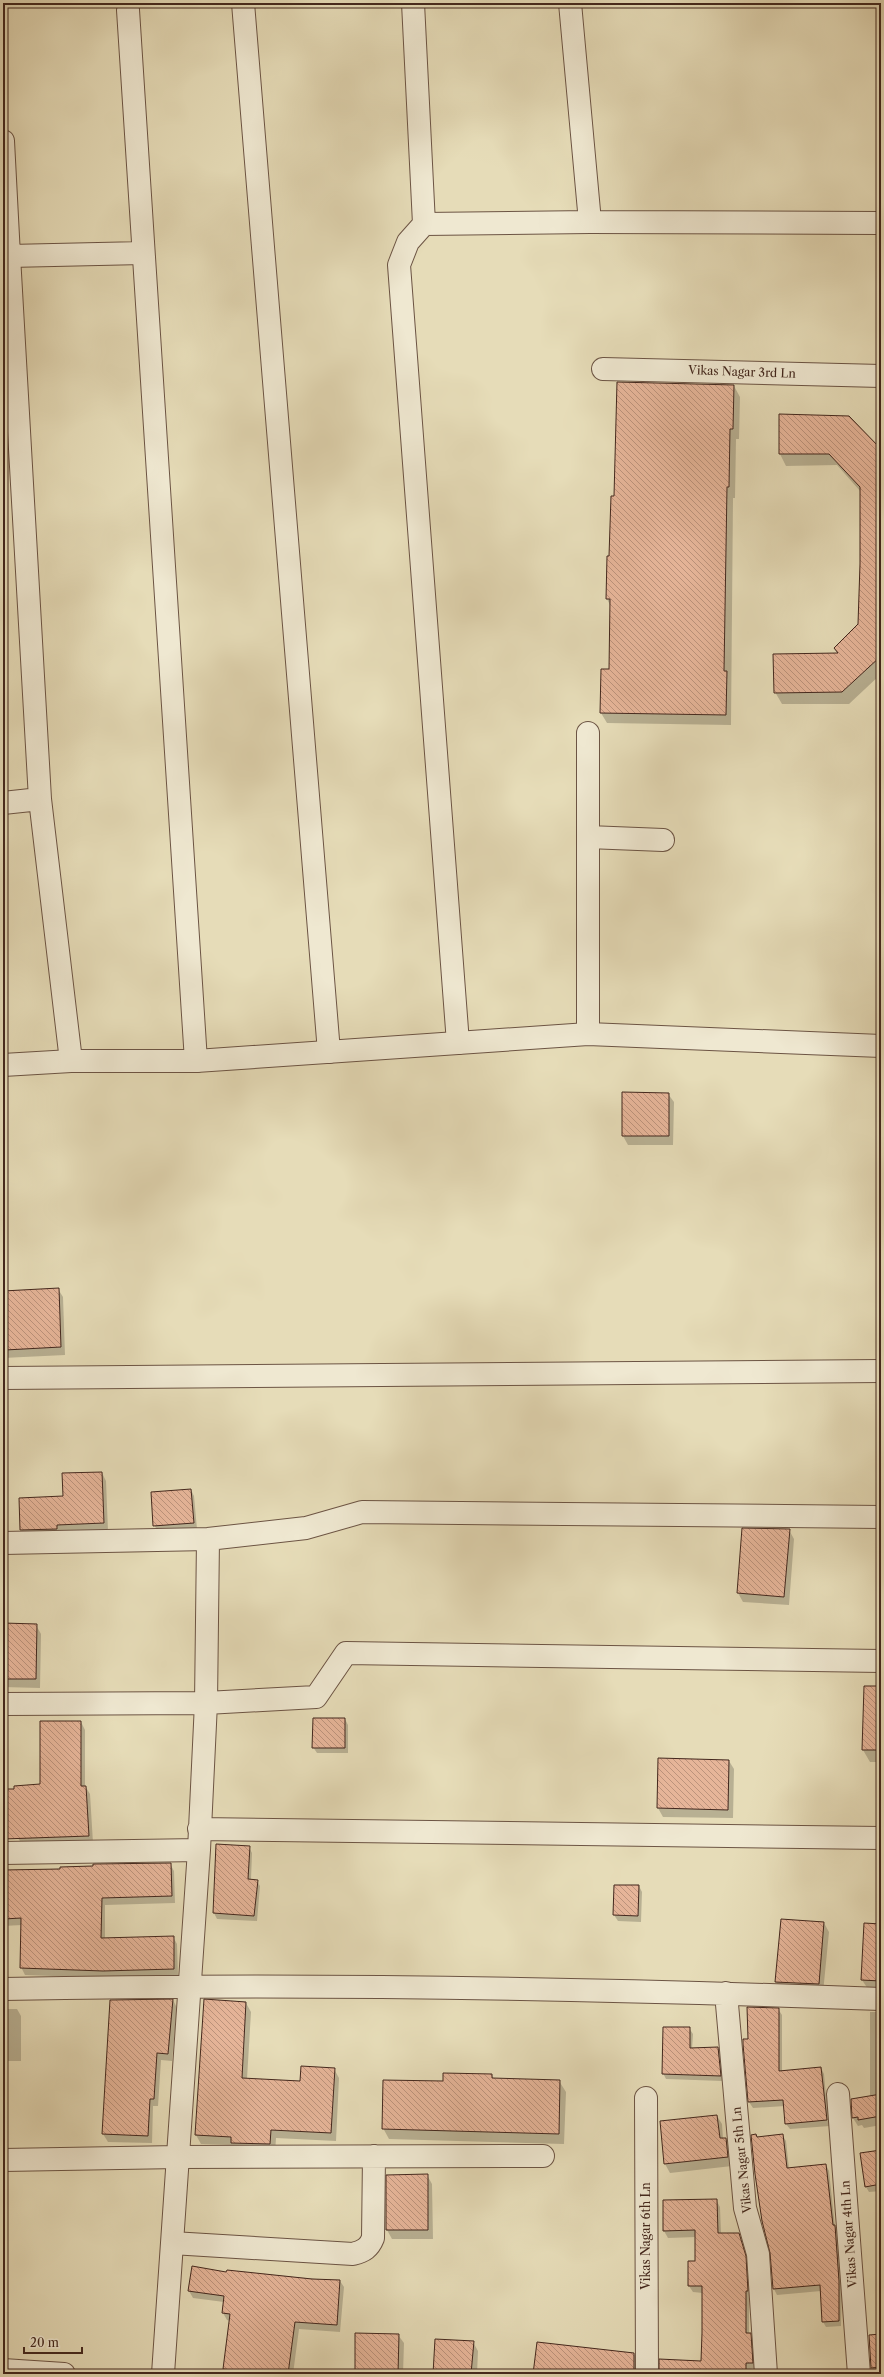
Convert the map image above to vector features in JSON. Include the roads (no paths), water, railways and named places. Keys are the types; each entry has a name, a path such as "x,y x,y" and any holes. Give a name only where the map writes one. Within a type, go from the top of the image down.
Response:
{"street":[{"path":"243,3 329,1052"},
{"path":"413,3 424,224 408,242 399,265 458,1043"},
{"path":"570,3 590,222"},
{"path":"128,10 196,1061"},
{"path":"3,141 6,256 40,799 71,1061"},
{"path":"424,224 590,222 881,223"},
{"path":"6,256 143,254"},
{"name":"Vikas Nagar 3rd Ln","path":"603,369 881,376"},
{"path":"588,733 588,1034"},
{"path":"3,803 40,799"},
{"path":"588,837 663,840"},
{"path":"3,1065 71,1061 196,1061 588,1034 881,1046"},
{"path":"3,1378 881,1371"},
{"path":"3,1543 208,1539 306,1528 362,1512 881,1517"},
{"path":"162,2374 199,1850 206,1703 208,1539"},
{"path":"3,1704 206,1703 316,1697 346,1653 881,1661"},
{"path":"199,1829 881,1838"},
{"path":"3,1853 199,1850"},
{"path":"3,1989 190,1985 726,1993 881,1999"},
{"name":"Vikas Nagar 5th Ln","path":"726,1993 745,2208 758,2254 766,2374"},
{"name":"Vikas Nagar 4th Ln","path":"838,2094 859,2374"},
{"name":"Vikas Nagar 6th Ln","path":"646,2098 647,2374"},
{"path":"172,2243 352,2254 362,2252 370,2246 373,2238 374,2156"},
{"path":"3,2160 178,2157 543,2156"},
{"path":"3,2370 25,2373 64,2374"}]}
